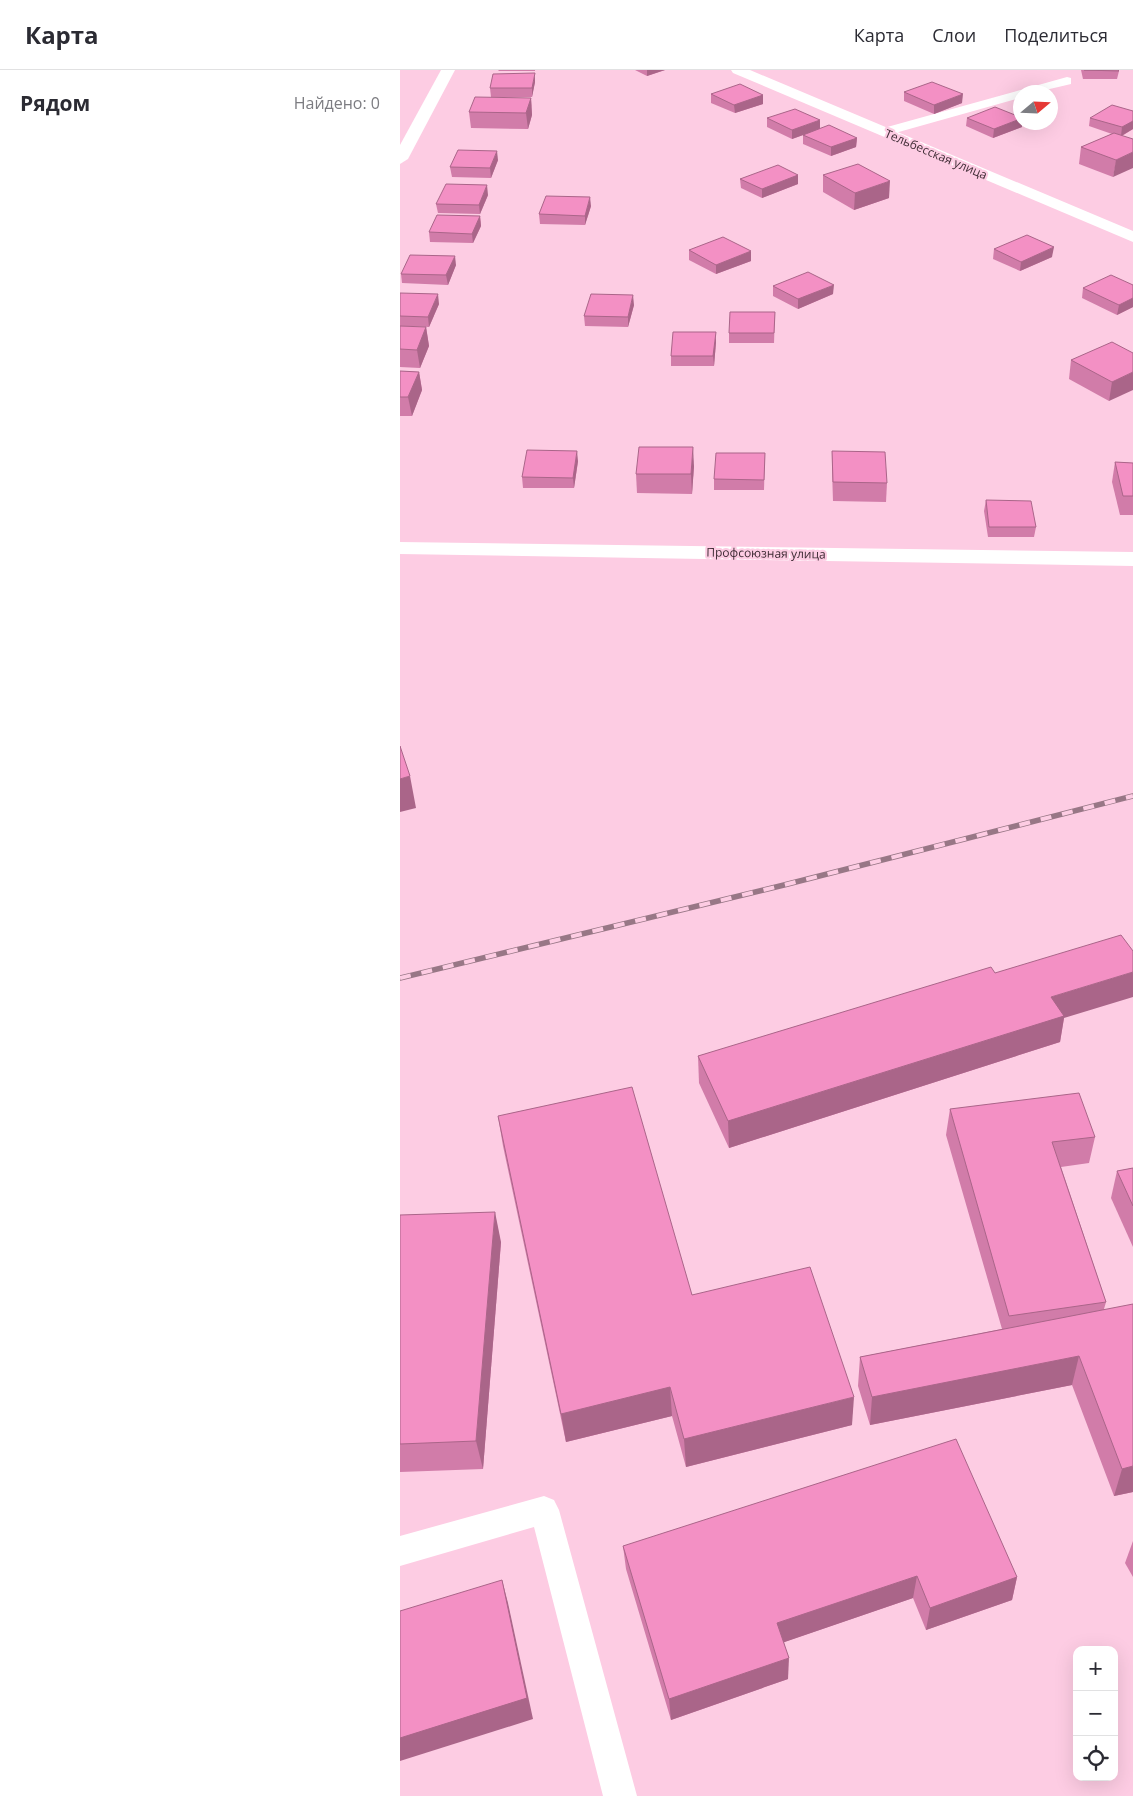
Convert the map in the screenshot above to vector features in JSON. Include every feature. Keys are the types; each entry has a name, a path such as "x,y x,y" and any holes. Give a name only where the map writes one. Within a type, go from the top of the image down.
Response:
{"street":[{"path":"400,160 448,70"},
{"name":"Тельбесская улица","path":"738,70 1133,237"},
{"name":"Профсоюзная улица","path":"400,548 1133,559"}],"lane":[{"path":"1052,85 1067,81"},
{"path":"884,132 1013,96"},
{"path":"400,1551 544,1510 620,1796"}],"building":[{"path":"1084,70 1118,70 1119,71"},
{"path":"535,73 532,88 490,88 493,74"},
{"path":"932,82 963,94 934,105 904,92"},
{"path":"740,84 763,95 734,105 711,94"},
{"path":"475,97 531,98 526,113 469,112"},
{"path":"1112,105 1133,111 1133,121 1122,127 1090,118"},
{"path":"995,107 1013,114 1013,122 994,129 967,118"},
{"path":"795,109 820,120 792,130 767,118"},
{"path":"829,125 857,138 831,147 803,135"},
{"path":"1114,133 1133,139 1133,152 1116,160 1081,147"},
{"path":"458,150 497,151 490,168 450,167"},
{"path":"858,164 890,181 855,193 823,175"},
{"path":"778,165 798,175 762,189 740,179"},
{"path":"446,184 487,185 479,205 436,204"},
{"path":"546,196 590,197 585,216 539,214"},
{"path":"437,215 480,216 472,234 429,232"},
{"path":"1027,235 1054,247 1021,262 994,249"},
{"path":"723,237 751,251 716,265 689,250"},
{"path":"410,255 455,256 446,275 401,274"},
{"path":"808,272 834,285 798,299 773,286"},
{"path":"1111,275 1133,285 1133,298 1119,305 1083,288"},
{"path":"400,293 438,294 428,317 400,316"},
{"path":"591,294 633,295 628,317 584,316"},
{"path":"730,312 775,312 774,333 729,333"},
{"path":"400,326 426,327 417,350 400,349"},
{"path":"673,332 716,332 713,356 671,356"},
{"path":"1112,342 1133,353 1133,372 1112,382 1071,360"},
{"path":"400,371 419,372 408,397 400,397"},
{"path":"639,447 693,447 691,474 636,474"},
{"path":"527,450 577,451 573,478 522,477"},
{"path":"832,451 885,452 887,483 833,482"},
{"path":"716,453 765,453 764,480 714,479"},
{"path":"1115,462 1133,463 1133,496 1123,496"},
{"path":"986,500 1031,501 1036,527 989,527"},
{"path":"400,746 410,776 400,779"},
{"path":"1121,935 1133,951 1133,972 1051,997 1064,1016 728,1121 698,1056 991,967 995,973"},
{"path":"632,1087 692,1295 810,1267 854,1397 684,1439 670,1387 561,1414 498,1116"},
{"path":"1079,1093 1095,1137 1052,1142 1106,1302 1009,1316 950,1109"},
{"path":"1133,1168 1133,1206 1117,1171"},
{"path":"495,1212 476,1441 400,1444 400,1215"},
{"path":"1133,1304 1133,1466 1122,1469 1079,1356 872,1397 860,1357"},
{"path":"956,1439 1017,1577 930,1608 917,1576 777,1623 789,1658 669,1699 623,1546"},
{"path":"502,1580 527,1698 400,1738 400,1611"}],"railway":[{"path":"400,978 784,885 1133,796"}]}
